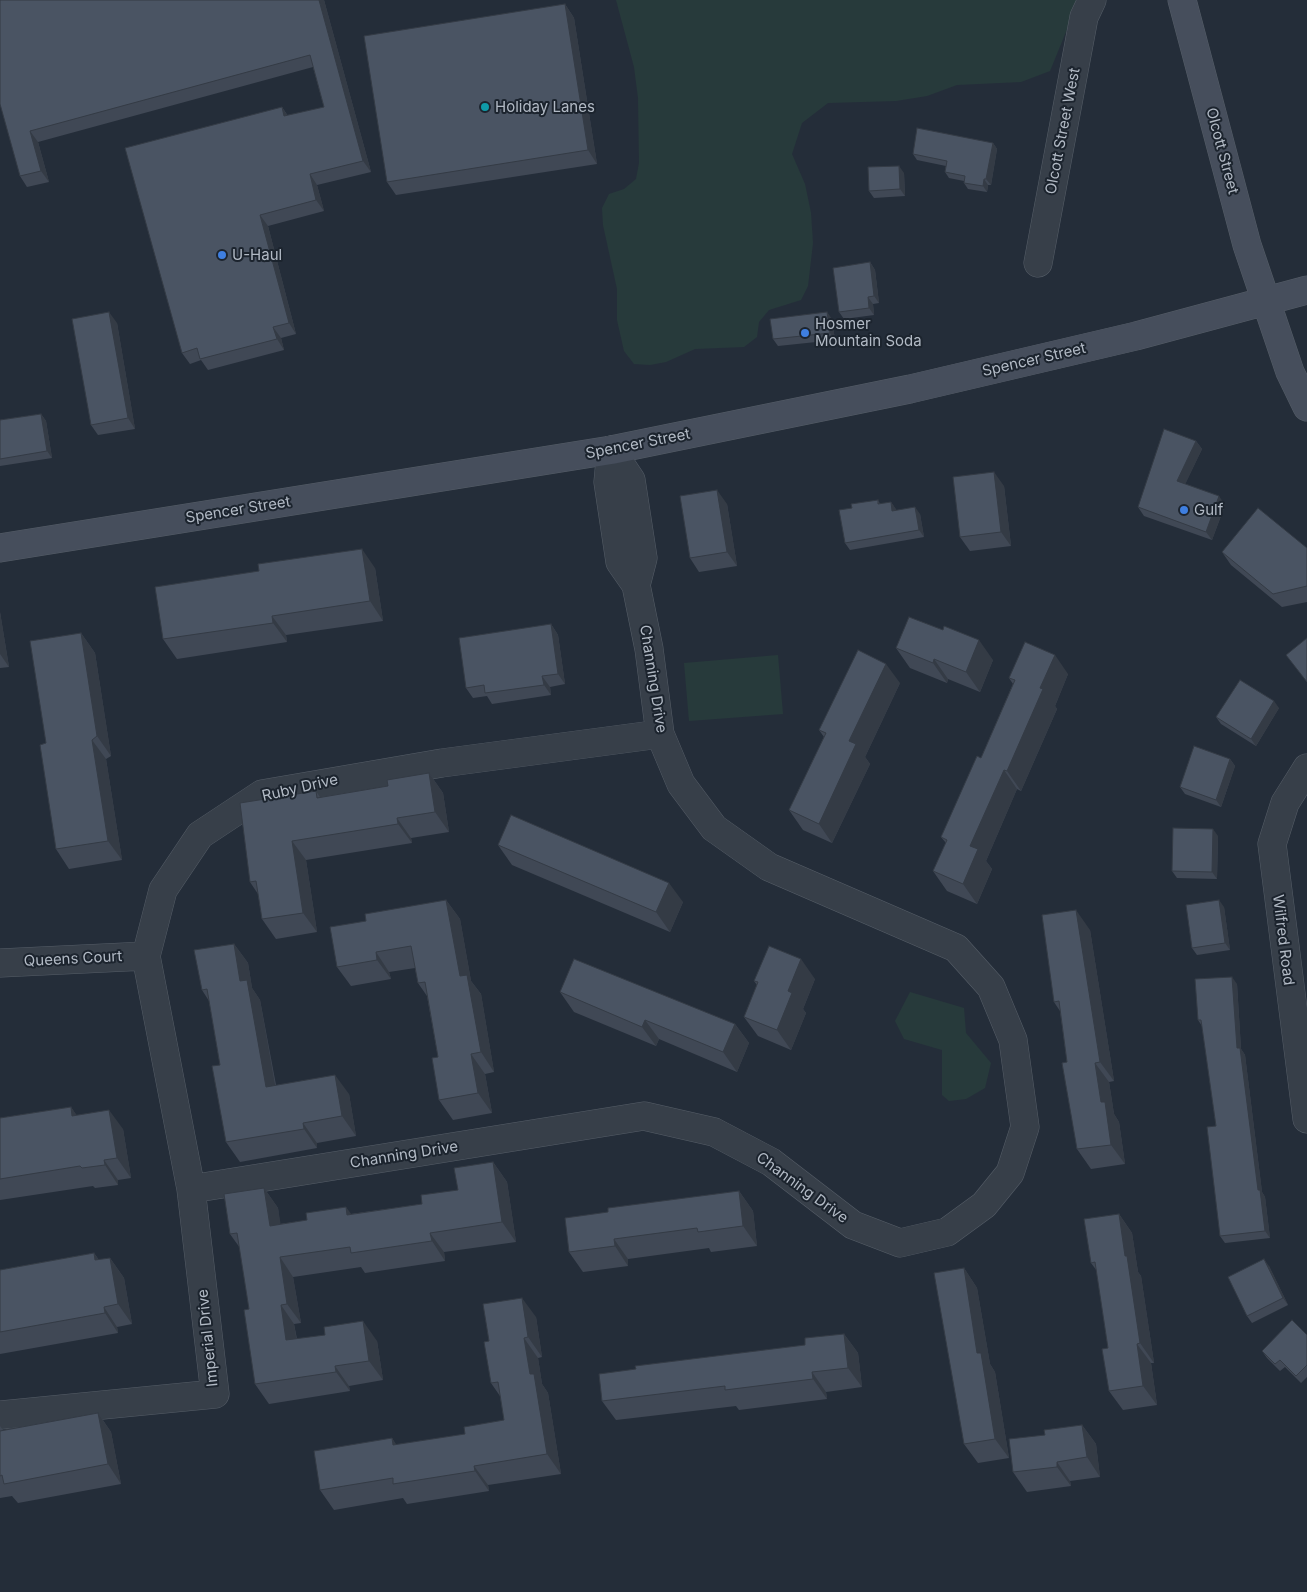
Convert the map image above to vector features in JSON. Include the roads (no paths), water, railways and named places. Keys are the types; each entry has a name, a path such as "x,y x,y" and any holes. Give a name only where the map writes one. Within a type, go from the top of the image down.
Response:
{"main road":[{"name":"Olcott Street","path":"1182,0 1247,245 1290,372 1307,407"},
{"name":"Spencer Street","path":"0,548 612,450 910,389 1136,336 1307,290"}],"street":[{"name":"Olcott Street West","path":"1038,263 1084,17 1092,0"},
{"name":"Channing Drive","path":"191,1189 644,1116 714,1132 771,1162 853,1226 900,1243 947,1232 984,1205 1010,1172 1025,1127 1013,1040 991,987 956,948 769,867 714,828 681,784 660,734 649,649 636,585 620,562 608,482 612,450"},
{"name":"Ruby Drive","path":"191,1189 146,956 163,890 200,835 262,794 442,763 660,734"},
{"name":"Wilfred Road","path":"1307,768 1285,803 1272,844 1307,1119"},
{"name":"Queens Court","path":"0,963 146,956"},
{"name":"Imperial Drive","path":"0,1414 216,1394 191,1189"}],"place":[{"name":"Holiday Lanes","path":"485,107"},
{"name":"U-Haul","path":"222,255"},
{"name":"Hosmer Mountain Soda","path":"805,333"},
{"name":"Gulf","path":"1184,510"}]}
